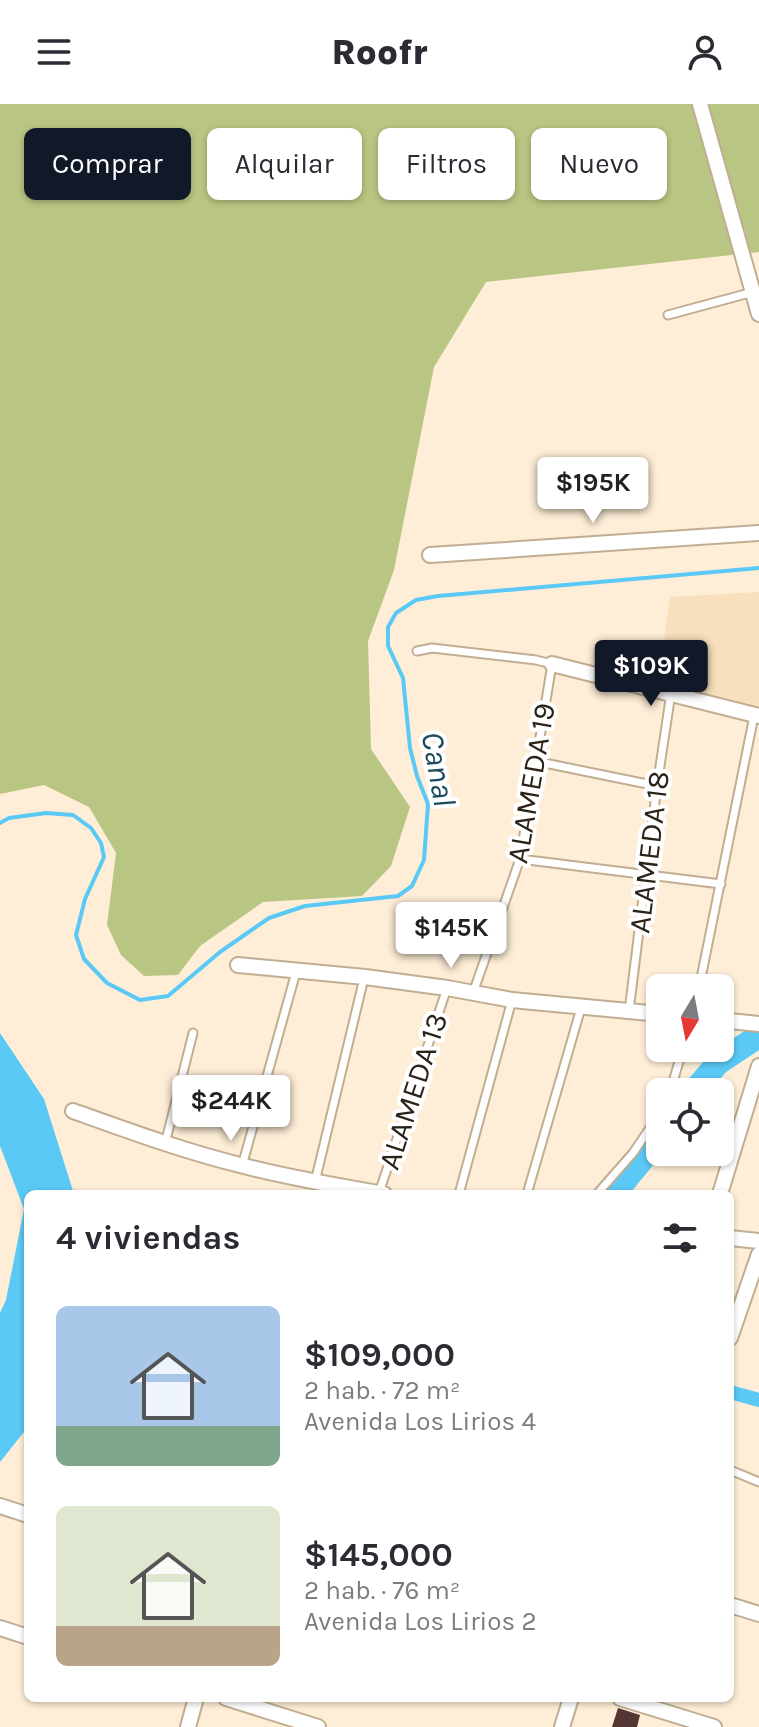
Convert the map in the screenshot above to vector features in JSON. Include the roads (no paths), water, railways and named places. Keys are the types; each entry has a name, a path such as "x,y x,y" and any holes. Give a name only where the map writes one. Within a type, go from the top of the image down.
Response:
{"street":[{"path":"700,104 759,314"},
{"path":"430,555 759,533"},
{"path":"552,664 756,715"},
{"path":"238,965 365,977 512,1000 646,1013"},
{"path":"734,1021 759,1024"},
{"path":"721,1190 759,1066"},
{"path":"73,1111 165,1144 242,1166 360,1190"},
{"path":"734,1238 759,1241"},
{"path":"734,1325 759,1254"},
{"path":"0,1506 24,1514"},
{"path":"734,1606 759,1614"},
{"path":"0,1628 24,1636"},
{"path":"188,1727 195,1702"},
{"path":"239,1702 318,1727"},
{"path":"562,1727 570,1702"},
{"path":"633,1702 714,1727"}],"lane":[{"path":"668,315 753,292"},
{"path":"417,651 432,648 552,664"},
{"name":"ALAMEDA 19","path":"473,993 520,859 552,664"},
{"name":"ALAMEDA 18","path":"629,1011 671,693"},
{"path":"702,974 756,715"},
{"path":"535,761 657,786"},
{"path":"520,859 721,884"},
{"path":"242,1166 296,971"},
{"path":"315,1182 365,977"},
{"name":"ALAMEDA 13","path":"383,1190 447,988"},
{"path":"460,1190 512,1000"},
{"path":"528,1190 582,1006"},
{"path":"165,1144 193,1033"},
{"path":"601,1190 646,1134"},
{"path":"734,1472 759,1482"}],"water":[{"path":"0,1033 44,1099 73,1190 24,1190 24,1209 0,1146"},
{"path":"24,1209 24,1432 0,1462 0,1313 6,1300"}],"waterway":[{"name":"Canal","path":"0,823 9,818 46,813 73,815 91,828 101,843 104,857 85,899 76,935 84,959 107,983 140,1000 168,996 220,952 269,918 305,906 398,896 412,886 424,860 428,804 410,748 403,678 388,646 388,627 396,613 416,600 438,596 759,568"},
{"path":"705,1078 718,1063 751,1041"},
{"path":"617,1190 646,1155"},
{"path":"734,1393 759,1400"}]}
